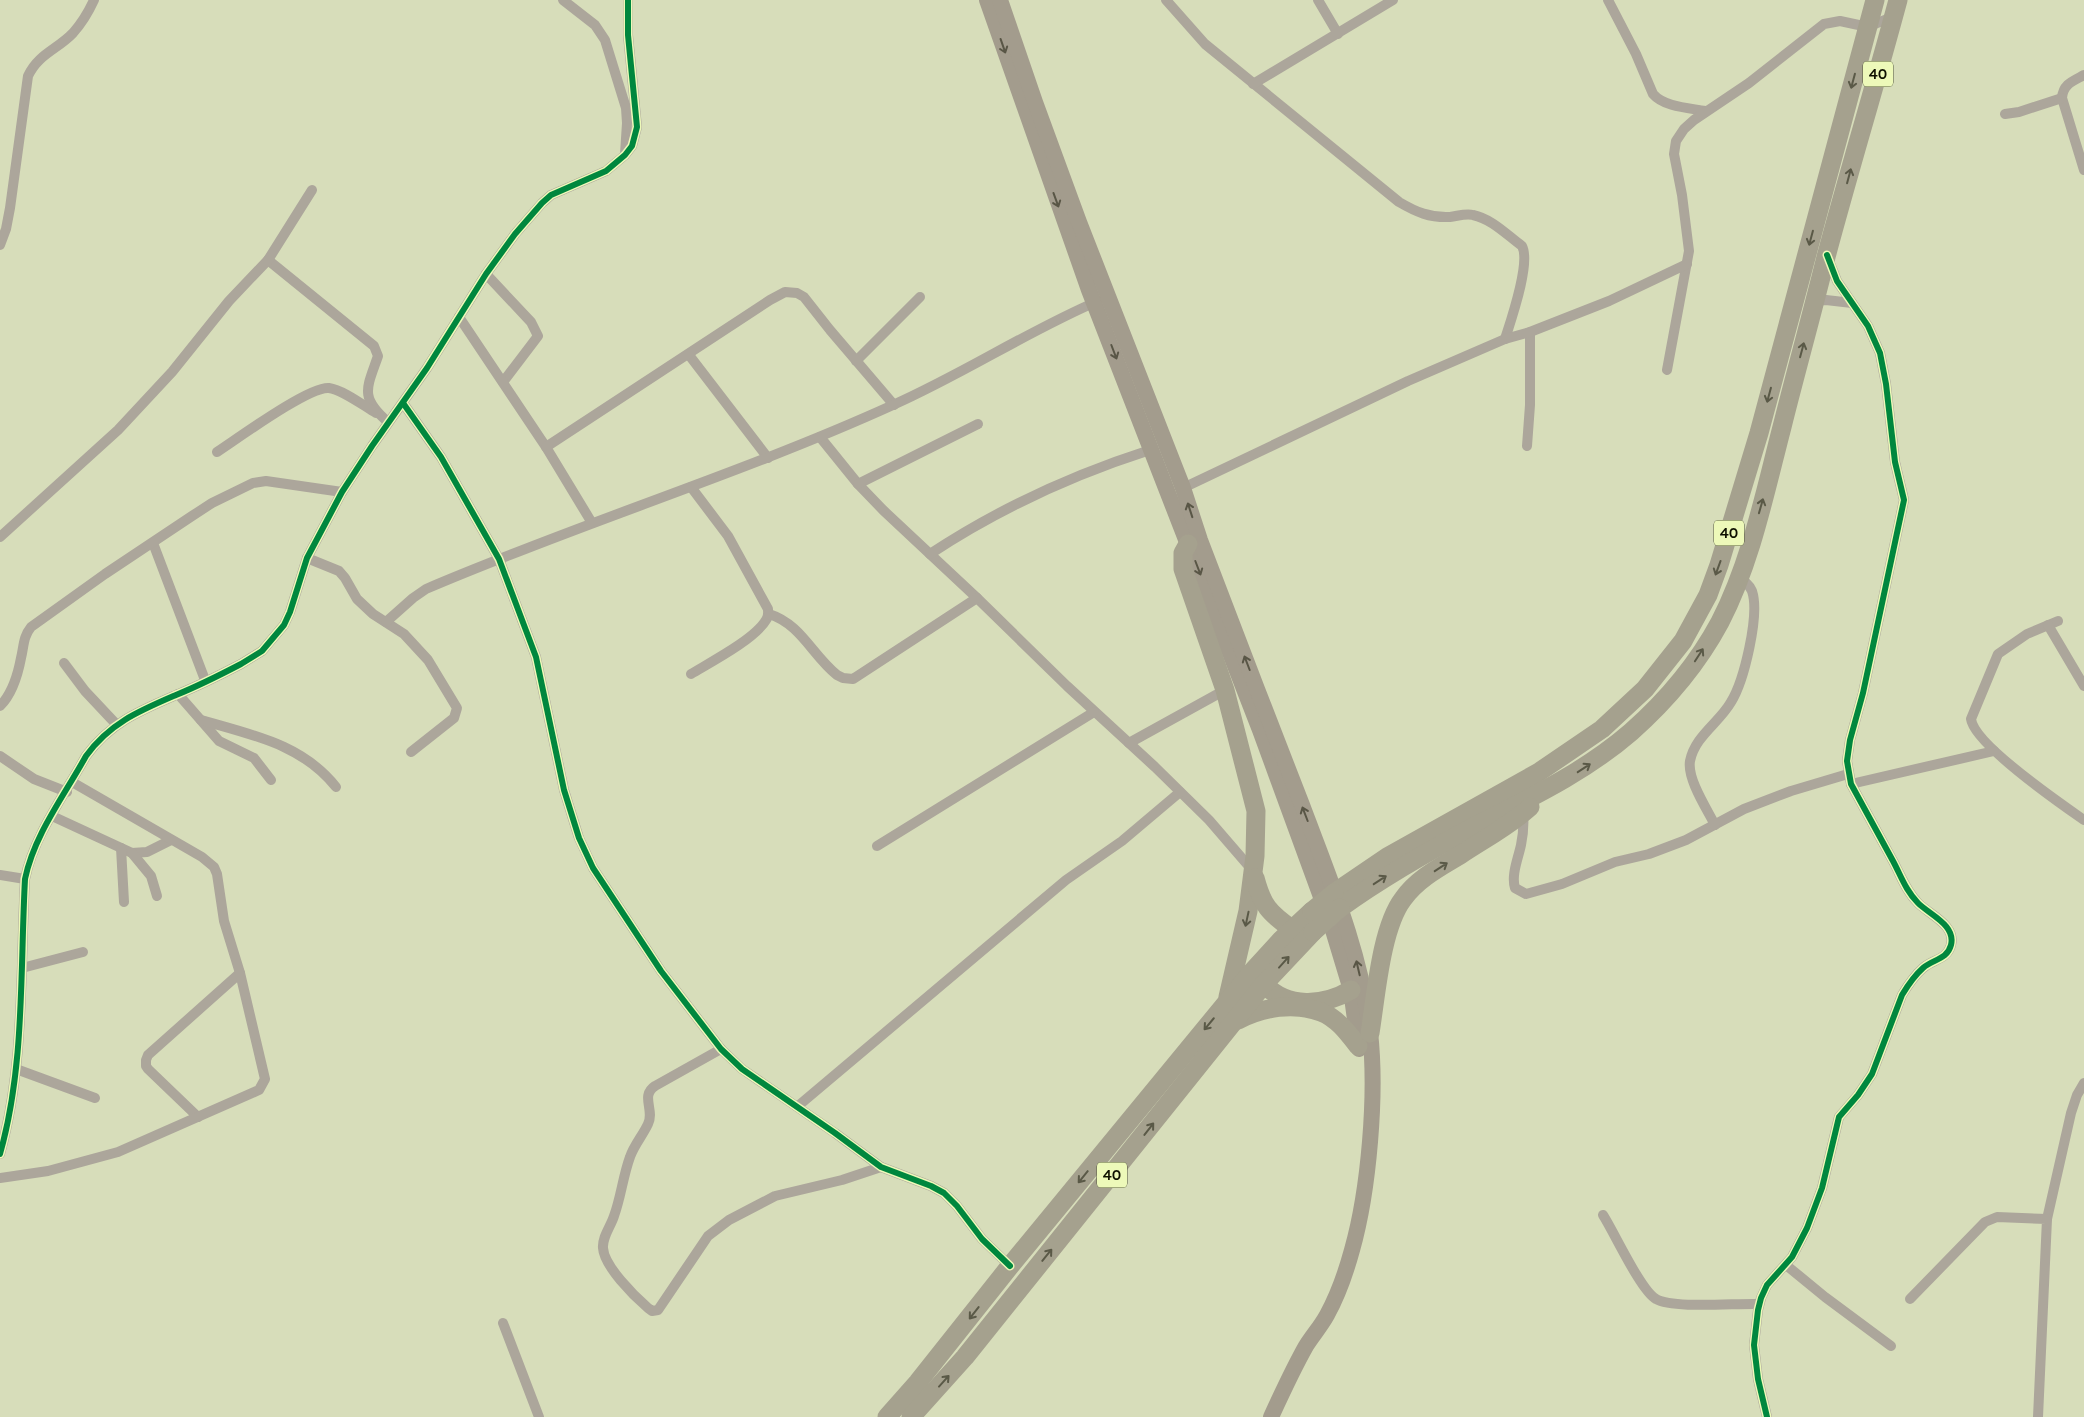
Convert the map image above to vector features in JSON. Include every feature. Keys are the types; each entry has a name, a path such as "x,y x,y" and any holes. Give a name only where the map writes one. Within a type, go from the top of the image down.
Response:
{"highway":[{"name":"40","path":"911,1417 965,1357 1264,984 1313,932 1337,901 1387,857 1557,761 1602,729 1645,689 1683,641 1708,595 1720,565 1875,0"},
{"name":"40","path":"887,1417 950,1343 1010,1266 1250,974 1292,929 1312,911 1337,901 1382,878 1553,786 1588,765 1633,730 1672,690 1698,658 1719,622 1739,578 1773,465 1827,255 1896,8"},
{"path":"1750,460 1773,465"},
{"path":"1194,542 1183,553 1183,569 1225,690 1256,811 1256,841 1248,911 1227,1003"},
{"path":"1233,1023 1261,1009 1304,1008 1322,1012 1346,1030 1364,1039 1393,916 1402,900 1425,877 1523,814 1553,786"},
{"path":"1253,871 1259,893 1267,909 1274,917 1292,929"},
{"path":"1264,984 1276,996 1305,1002 1325,1002 1336,999 1351,990"},
{"path":"950,1343 965,1357"}],"main road":[{"path":"987,0 1101,299 1182,488 1194,542 1332,927 1364,1039"},
{"path":"1000,0 1150,450 1194,542 1323,860 1356,959 1364,1039 1360,1186 1355,1240 1347,1267 1328,1313 1308,1343 1271,1417"}],"street":[{"path":"0,245 6,229 10,208 28,76 39,59 73,33 94,0"},
{"path":"563,0 595,25 605,40 626,108 625,155"},
{"path":"0,1154 8,1120 16,1069 20,1023 26,879 34,850 52,816 94,745 116,724 254,656 277,634 290,612 307,558 342,492 388,422 403,403 486,274 515,234 551,195 606,171 625,155 632,146 637,127 628,35 628,0"},
{"path":"1166,0 1205,44 1399,202 1419,214 1432,217 1476,215 1485,219 1522,246 1526,259 1518,296 1505,339"},
{"path":"1318,0 1338,34"},
{"path":"1253,84 1393,0"},
{"path":"1608,0 1636,54 1652,94 1657,99 1667,103 1705,111"},
{"path":"1667,370 1689,251 1674,154 1676,141 1684,129 1705,111 1749,83 1824,24 1840,21 1868,27 1896,8"},
{"path":"2084,75 2067,84 2062,91 2062,98 2084,170"},
{"path":"2006,114 2029,109 2062,98"},
{"path":"0,537 129,419 172,372 230,301 268,260 312,190"},
{"path":"1767,1417 1758,1379 1754,1345 1759,1304 1767,1285 1796,1250 1818,1201 1830,1161 1839,1117 1858,1095 1872,1074 1890,1032 1902,995 1908,985 1924,968 1946,956 1952,943 1952,937 1948,928 1918,903 1900,878 1894,863 1851,784 1848,774 1847,761 1850,740 1863,693 1883,595 1898,539 1904,500 1895,462 1886,384 1880,353 1868,326 1837,281 1827,255"},
{"path":"268,260 374,346 378,356 367,386 367,393 380,414 388,422"},
{"path":"1182,488 1280,443 1341,412 1505,339 1530,332 1609,301 1687,264"},
{"path":"486,274 531,322 538,336 503,382"},
{"path":"546,447 689,355 770,300 786,292 800,293 804,297 894,405"},
{"path":"856,361 920,297"},
{"path":"386,622 426,589 592,523 820,437 894,405 979,362 1051,322 1101,299"},
{"path":"1815,301 1826,300 1852,303"},
{"path":"459,317 546,447 592,523"},
{"path":"1527,446 1530,405 1530,332"},
{"path":"689,355 768,458"},
{"path":"216,452 294,402 321,389 336,390 380,414"},
{"path":"403,403 441,457 500,559 536,657 564,790 584,850 593,868 661,971 721,1049 751,1076 798,1106 881,1167 931,1186 944,1193 957,1206 982,1239 1010,1266"},
{"path":"858,484 978,424"},
{"path":"820,437 858,484 896,524 977,598 1209,820 1253,871"},
{"path":"930,554 996,514 1043,490 1102,465 1150,450"},
{"path":"0,706 12,690 22,658 24,637 31,627 212,503 253,483 266,481 342,492"},
{"path":"691,487 728,536 769,614 768,619 756,632 691,674"},
{"path":"153,543 205,680"},
{"path":"307,558 339,571 357,599 373,614 404,634 428,660 457,708 454,718 411,752"},
{"path":"1716,825 1698,792 1691,773 1690,762 1696,747 1708,729 1730,704 1744,675 1754,602 1751,589 1739,578"},
{"path":"769,614 786,621 797,630 824,663 842,678 853,679 977,598"},
{"path":"2084,686 2053,623 2027,634 1998,654 1971,719 1971,725 1994,751 2084,820"},
{"path":"64,663 85,691 116,724"},
{"path":"1129,743 1225,690"},
{"path":"178,694 219,741 254,758 271,780"},
{"path":"877,846 1094,712"},
{"path":"201,720 284,746 312,762 326,774 336,787"},
{"path":"1851,784 1994,751"},
{"path":"0,756 34,779 69,787 202,857 214,867 219,882 224,922 240,973 263,1071 264,1083 259,1090 118,1152 48,1171 0,1178"},
{"path":"1523,814 1522,843 1513,881 1515,888 1526,894 1562,884 1615,862 1650,854 1686,840 1752,806 1791,791 1848,774"},
{"path":"798,1106 1066,880 1108,851 1180,792"},
{"path":"52,816 132,853 152,876 157,896"},
{"path":"132,853 147,852 171,840"},
{"path":"121,848 124,902"},
{"path":"0,875 26,879"},
{"path":"22,968 84,952"},
{"path":"198,1117 148,1069 146,1060 148,1055 240,973"},
{"path":"721,1049 649,1091 647,1100 650,1121 630,1155 615,1215 604,1241 604,1252 608,1262 622,1281 652,1311 658,1310 708,1236 741,1212 775,1196 842,1180 881,1167"},
{"path":"16,1069 95,1098"},
{"path":"2038,1417 2047,1218 2071,1112 2084,1083"},
{"path":"1602,1215 1644,1288 1655,1299 1687,1304 1759,1304"},
{"path":"1910,1299 1985,1222 1998,1217 2047,1218"},
{"path":"1786,1264 1825,1297 1891,1346"},
{"path":"503,1323 539,1417"}],"cycle path":[{"path":"0,1154 8,1120 18,1052 25,879 29,863 42,831 86,756 115,726 150,707 241,664 262,651 284,625 307,558 342,492 427,368 486,274 515,234 551,195 606,171 625,155 632,146 637,127 628,35 628,0"},
{"path":"1767,1417 1758,1379 1754,1345 1761,1298 1767,1285 1792,1257 1807,1228 1822,1188 1839,1117 1858,1095 1872,1074 1902,995 1923,968 1946,954 1951,945 1952,938 1946,926 1918,903 1910,893 1851,784 1847,761 1850,740 1863,693 1904,500 1895,462 1886,384 1880,353 1868,326 1837,281 1827,255"},
{"path":"403,403 441,457 499,559 536,657 564,790 579,838 593,868 661,971 721,1049 742,1069 881,1167 931,1186 944,1193 957,1206 982,1239 1010,1266"}]}
